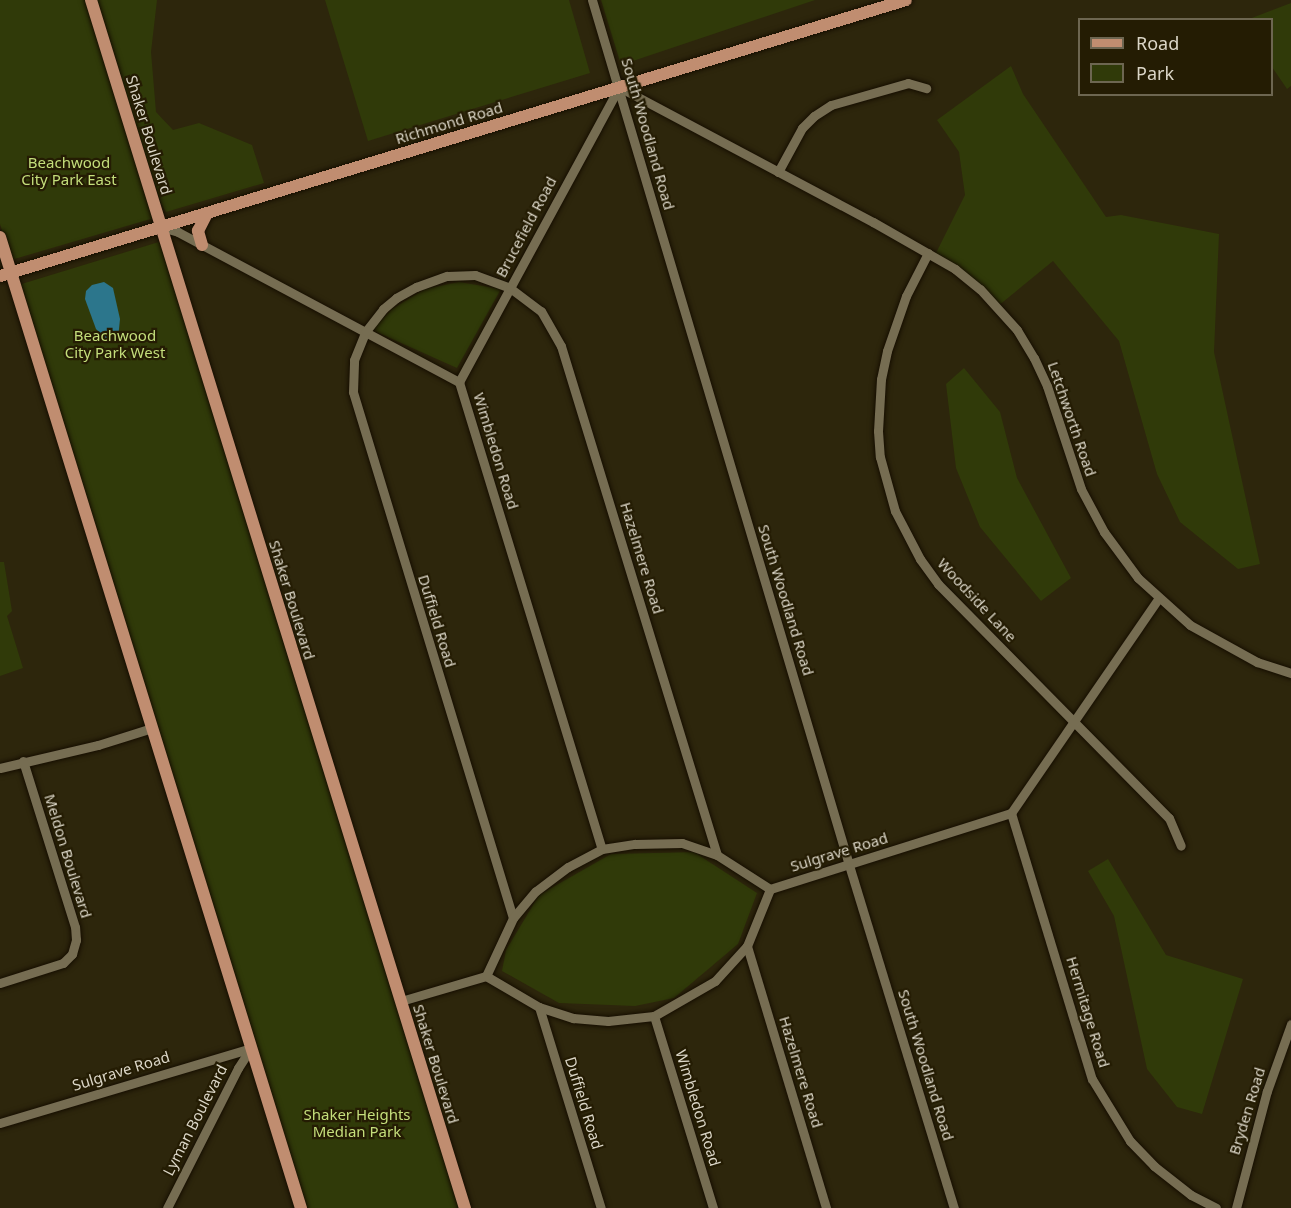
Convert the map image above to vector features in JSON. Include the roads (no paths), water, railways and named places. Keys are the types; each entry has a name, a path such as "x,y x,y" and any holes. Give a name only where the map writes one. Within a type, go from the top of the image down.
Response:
{"main road":[{"name":"Shaker Boulevard","path":"91,0 465,1208"},
{"name":"Richmond Road","path":"4,272 207,213 906,0"},
{"path":"202,245 198,231 207,213"},
{"path":"0,237 4,272 152,728 301,1208"}],"street":[{"name":"South Woodland Road","path":"592,0 849,865 954,1208"},
{"path":"778,172 802,128 814,116 831,105 908,83 926,88"},
{"name":"Letchworth Road","path":"619,87 928,253 955,269 980,289 1017,330 1047,386 1072,465 1092,512 1121,556 1158,599 1190,625 1224,646 1291,673"},
{"name":"Brucefield Road","path":"459,382 619,87"},
{"name":"Wimbledon Road","path":"161,226 202,245 459,382 603,849"},
{"name":"Woodside Lane","path":"928,253 906,296 887,351 881,379 878,431 886,484 906,535 938,584 1168,818 1181,846"},
{"name":"Hazelmere Road","path":"366,331 383,309 396,298 416,287 447,276 475,275 510,288 541,311 561,346 717,855"},
{"name":"Duffield Road","path":"366,331 354,360 353,392 359,418 513,918"},
{"path":"1011,813 1158,599"},
{"path":"0,768 98,745 152,728"},
{"name":"Meldon Boulevard","path":"0,983 63,963 72,954 76,940 75,927 23,761"},
{"name":"Sulgrave Road","path":"770,889 1011,813"},
{"name":"Hermitage Road","path":"1011,813 1092,1079 1130,1140 1154,1166 1191,1195 1216,1208"},
{"path":"401,1001 486,976 539,1007 573,1018 608,1021 654,1016 715,981 747,946 770,889 717,855 682,843 635,844 603,849 568,867 536,891 513,918 486,976"},
{"name":"Hazelmere Road","path":"747,946 826,1208"},
{"name":"Duffield Road","path":"539,1007 601,1208"},
{"name":"Wimbledon Road","path":"654,1016 713,1208"},
{"name":"Bryden Road","path":"1236,1208 1268,1091 1291,1024"},
{"name":"Sulgrave Road","path":"0,1123 252,1048"},
{"name":"Lyman Boulevard","path":"169,1207 238,1068 252,1048"},
{"path":"156,1208 169,1207"}],"water":[{"path":"104,282 113,288 120,319 118,339 114,341 106,339 96,329 85,299 86,291 92,285"}],"park label":[{"name":"Beachwood City Park East","path":"69,170"},
{"name":"Beachwood City Park West","path":"115,344"},
{"name":"Shaker Heights Median Park","path":"357,1122"}]}
